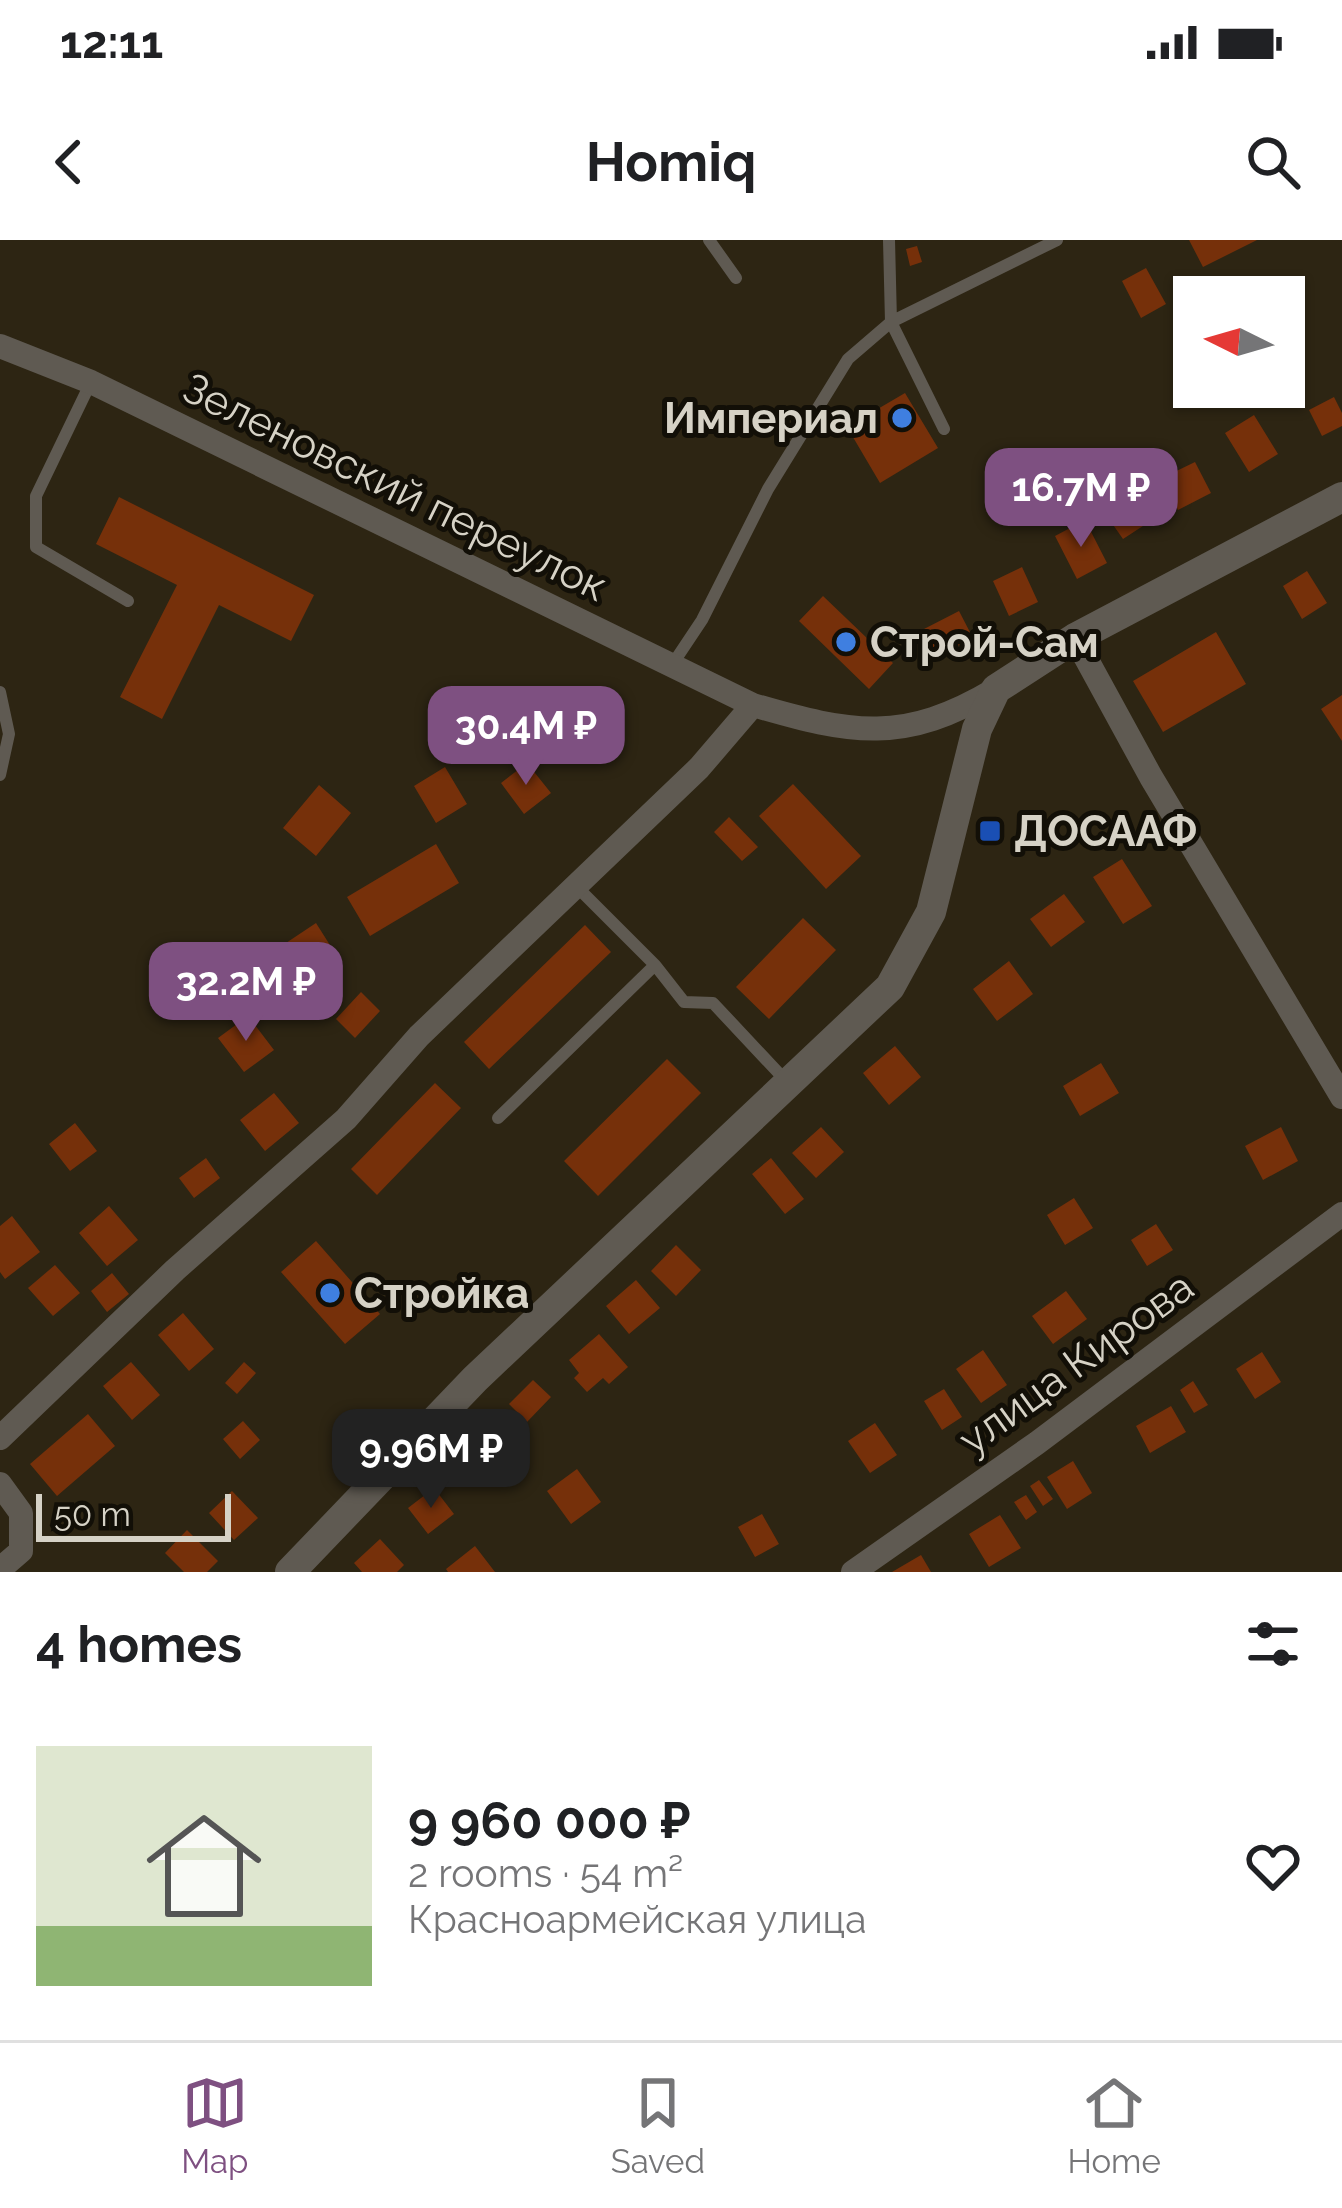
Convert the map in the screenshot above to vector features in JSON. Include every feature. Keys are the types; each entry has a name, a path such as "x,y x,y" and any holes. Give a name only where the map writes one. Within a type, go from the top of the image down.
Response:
{"street":[{"name":"Зеленовский переулок","path":"0,346 91,382 753,705 808,721 867,730 914,727 956,713 996,689"},
{"path":"290,1572 475,1379 890,987 931,912 977,729 996,689 1075,638 1342,497"},
{"path":"1075,638 1151,777 1342,1097"},
{"path":"0,1438 175,1270 346,1120 419,1036 700,768 753,705"},
{"name":"улица Кирова","path":"853,1572 1037,1443 1342,1214"},
{"path":"0,1484 21,1513 21,1532 20,1551 0,1569"}],"lane":[{"path":"710,240 736,278"},
{"path":"889,240 891,322 944,429"},
{"path":"672,664 702,620 768,489 848,359 891,322 1057,240"},
{"path":"91,382 36,496 36,547 128,601"},
{"path":"0,692 9,734 0,776"},
{"path":"578,888 655,965 684,1002 712,1004 789,1084"},
{"path":"498,1118 655,965"}],"building":[{"path":"1189,240 1257,240 1203,267"},
{"path":"917,246 922,262 910,266 906,249"},
{"path":"1146,268 1166,304 1141,318 1122,281"},
{"path":"905,393 938,448 880,483 847,427"},
{"path":"1334,397 1342,426 1322,436 1309,410"},
{"path":"1254,415 1278,454 1249,472 1225,433"},
{"path":"1195,462 1211,493 1178,510 1162,478"},
{"path":"1125,493 1146,524 1123,539 1102,509"},
{"path":"119,497 314,595 291,641 219,605 162,719 120,697 177,585 96,544"},
{"path":"1085,520 1107,563 1077,579 1055,536"},
{"path":"1022,567 1038,602 1009,616 993,581"},
{"path":"1307,571 1327,603 1302,619 1283,586"},
{"name":"Строй-Сам","path":"823,596 893,663 869,689 799,621"},
{"path":"959,611 973,638 938,656 924,629"},
{"path":"1216,632 1246,684 1163,732 1133,681"},
{"path":"1342,695 1342,741 1321,709"},
{"path":"527,763 551,793 524,814 501,783"},
{"path":"445,767 467,804 436,823 414,786"},
{"path":"793,784 861,856 826,889 759,816"},
{"path":"319,785 351,813 316,856 283,828"},
{"path":"729,817 758,847 742,861 714,832"},
{"path":"436,844 459,883 370,936 347,897"},
{"path":"1122,859 1152,906 1123,924 1093,877"},
{"path":"1064,894 1085,922 1051,947 1030,919"},
{"path":"803,918 836,950 769,1019 736,987"},
{"path":"316,923 340,961 304,984 280,947"},
{"path":"585,925 611,952 489,1069 464,1042"},
{"path":"1009,961 1033,994 997,1021 973,989"},
{"path":"361,992 380,1011 355,1038 336,1019"},
{"path":"248,1016 274,1050 244,1072 218,1038"},
{"path":"895,1046 921,1077 889,1105 863,1073"},
{"path":"667,1059 701,1093 598,1196 564,1161"},
{"path":"1101,1063 1119,1093 1080,1116 1063,1086"},
{"path":"435,1083 461,1108 377,1195 351,1169"},
{"path":"274,1093 299,1123 265,1151 240,1120"},
{"path":"75,1123 97,1151 70,1171 49,1144"},
{"path":"821,1127 844,1152 816,1178 792,1153"},
{"path":"1281,1127 1298,1161 1263,1180 1245,1146"},
{"path":"206,1158 220,1178 194,1198 179,1178"},
{"path":"771,1158 804,1199 785,1214 752,1174"},
{"path":"1074,1198 1093,1228 1065,1245 1047,1215"},
{"path":"109,1206 138,1240 107,1266 79,1233"},
{"path":"12,1216 40,1252 5,1279 0,1272 0,1226"},
{"path":"1156,1224 1173,1250 1147,1266 1131,1240"},
{"name":"Стройка","path":"316,1241 380,1314 345,1344 281,1272"},
{"path":"676,1245 701,1270 676,1296 651,1271"},
{"path":"55,1265 80,1293 53,1316 28,1288"},
{"path":"112,1273 129,1294 107,1312 91,1291"},
{"path":"636,1280 660,1308 629,1334 606,1306"},
{"path":"1066,1291 1087,1319 1053,1344 1032,1316"},
{"path":"183,1313 214,1349 189,1371 158,1335"},
{"path":"599,1334 628,1367 609,1384 603,1378 587,1392 574,1378 579,1373 569,1360"},
{"path":"983,1350 1007,1385 981,1403 956,1369"},
{"path":"1262,1352 1281,1382 1255,1399 1236,1369"},
{"path":"131,1362 160,1395 132,1420 103,1386"},
{"path":"244,1362 256,1373 237,1394 225,1383"},
{"path":"533,1380 551,1397 527,1422 509,1404"},
{"path":"1193,1381 1208,1405 1194,1413 1180,1390"},
{"path":"944,1389 962,1417 942,1430 924,1401"},
{"path":"1171,1406 1186,1432 1150,1453 1136,1426"},
{"path":"88,1414 115,1446 57,1496 30,1464"},
{"path":"243,1421 260,1440 240,1459 223,1439"},
{"path":"875,1423 897,1455 870,1473 848,1441"},
{"path":"1073,1461 1092,1493 1067,1509 1047,1477"},
{"path":"577,1469 601,1502 571,1524 547,1491"},
{"path":"1039,1480 1053,1499 1043,1506 1030,1486"},
{"path":"434,1488 454,1514 428,1534 408,1508"},
{"path":"232,1491 258,1518 234,1540 209,1513"},
{"path":"1026,1495 1037,1512 1026,1520 1014,1502"},
{"path":"762,1514 779,1544 755,1557 738,1527"},
{"path":"1000,1515 1021,1548 989,1567 969,1534"},
{"path":"187,1530 218,1561 207,1572 184,1572 165,1553"},
{"path":"380,1539 404,1565 397,1572 362,1572 354,1563"},
{"path":"475,1546 495,1572 448,1572 446,1569"},
{"path":"921,1555 931,1572 892,1572"}],"place":[{"name":"Империал","path":"902,418"},
{"name":"Строй-Сам","path":"846,642"},
{"name":"ДОСААФ","path":"990,831"},
{"name":"Стройка","path":"330,1293"}]}
